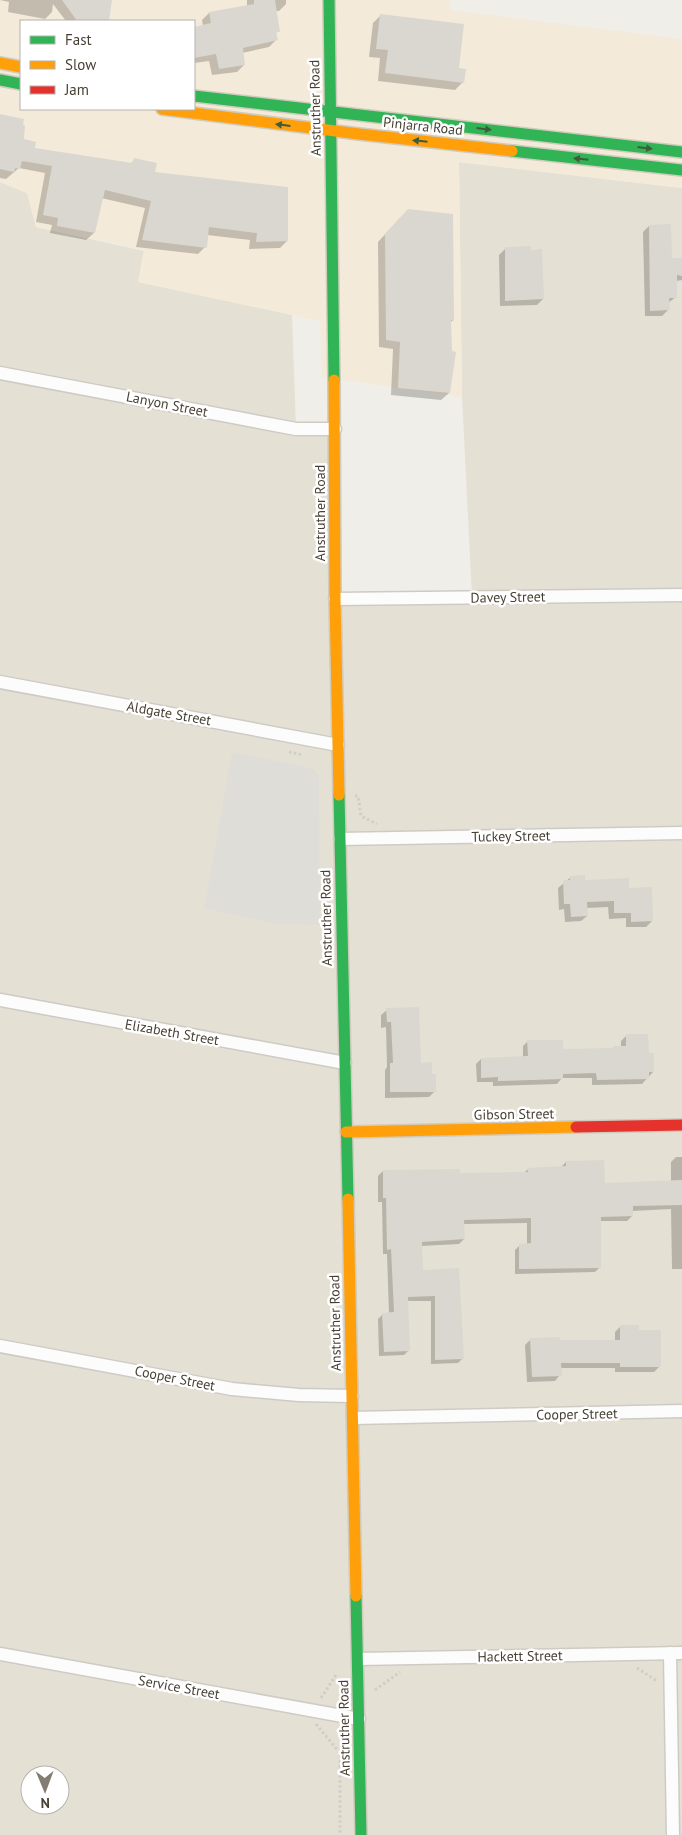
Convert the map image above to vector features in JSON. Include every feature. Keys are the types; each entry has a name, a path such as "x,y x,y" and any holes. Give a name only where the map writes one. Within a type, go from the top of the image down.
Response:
{"main road":[{"name":"Anstruther Road","path":"328,0 332,131 335,599 361,1835"},
{"path":"0,63 20,67"},
{"path":"0,80 20,84"},
{"name":"Pinjarra Road","path":"195,96 682,152"},
{"name":"Pinjarra Road","path":"170,110 332,131 682,170"},
{"name":"Gibson Street","path":"346,1132 682,1125"}],"street":[{"name":"Lanyon Street","path":"0,373 296,428 335,430"},
{"name":"Davey Street","path":"335,599 682,594"},
{"name":"Aldgate Street","path":"0,682 338,744"},
{"name":"Tuckey Street","path":"340,839 682,833"},
{"name":"Elizabeth Street","path":"0,1000 345,1063"},
{"name":"Cooper Street","path":"0,1346 232,1389 299,1395 352,1396"},
{"name":"Cooper Street","path":"353,1418 682,1412"},
{"name":"Hackett Street","path":"358,1659 676,1653"},
{"path":"673,1835 676,1653"},
{"name":"Service Street","path":"0,1654 359,1719"}],"path":[{"path":"320,1700 336,1675"},
{"path":"316,1724 340,1752 340,1835"}],"shaded area":[{"path":"0,0 450,0 450,10 682,39 682,188 459,162 462,397 322,377 320,321 138,282 144,250 36,227 27,193 0,182"},
{"path":"459,162 682,188 682,1835 0,1835 0,182 27,193 36,227 144,251 138,282 292,315 296,428 335,429 335,599 472,597 462,397"},
{"path":"232,752 311,768 319,775 320,925 277,924 204,908"}],"building":[{"path":"62,0 112,0 109,20 76,20"},
{"path":"254,0 275,0 280,32 276,32 278,40 243,48 245,65 219,69 216,54 195,58 195,27 211,23 209,12 254,4"},
{"path":"380,14 464,24 459,68 466,69 464,83 385,73 388,50 376,49"},
{"path":"0,114 24,119 24,139 36,142 35,148 132,163 134,158 157,163 155,172 288,187 288,241 256,242 257,233 209,227 207,248 142,240 151,201 105,190 95,233 57,226 58,218 43,215 52,166 22,161 20,169 15,168 14,172 0,169"},
{"path":"408,209 453,214 454,321 451,320 452,351 456,352 450,393 398,388 400,342 386,340 385,234"},
{"path":"671,224 672,258 682,258 682,276 677,275 677,298 669,298 670,310 650,311 649,225"},
{"path":"531,246 531,250 542,249 544,299 505,301 505,247"},
{"path":"585,875 585,880 629,878 629,888 652,887 653,921 631,922 631,913 614,913 614,901 587,902 588,916 571,917 570,904 564,904 563,880 570,880 570,876"},
{"path":"419,1007 421,1063 432,1062 432,1074 436,1074 436,1092 390,1092 390,1063 393,1063 391,1022 387,1022 386,1008"},
{"path":"626,1034 648,1034 649,1053 654,1053 654,1072 649,1072 649,1079 597,1080 596,1073 563,1074 563,1079 498,1081 498,1077 481,1078 481,1058 528,1056 527,1040 563,1040 563,1049 614,1048 614,1046 626,1046"},
{"path":"604,1160 605,1183 682,1180 682,1205 633,1206 633,1216 601,1217 601,1268 519,1269 519,1244 531,1243 531,1218 464,1220 465,1239 422,1242 423,1270 459,1268 464,1359 435,1360 435,1296 408,1297 410,1351 384,1352 382,1313 394,1312 391,1249 387,1250 386,1198 383,1198 383,1170 460,1169 460,1173 528,1172 527,1168 566,1166 566,1161"},
{"path":"620,1325 639,1325 639,1330 661,1330 661,1367 620,1367 620,1363 561,1363 562,1376 532,1377 530,1338 560,1337 560,1340 620,1340"}],"traffic: fast":[{"path":"329,0 334,380"},
{"path":"0,80 20,84"},
{"path":"195,96 682,152"},
{"path":"512,151 682,170"},
{"path":"339,795 348,1199"},
{"path":"356,1596 361,1835"}],"traffic: slow":[{"path":"0,63 20,67"},
{"path":"170,110 512,151"},
{"path":"334,380 335,599 339,795"},
{"path":"346,1132 576,1127"},
{"path":"348,1199 356,1596"}],"traffic: jam":[{"path":"576,1127 682,1125"}]}
